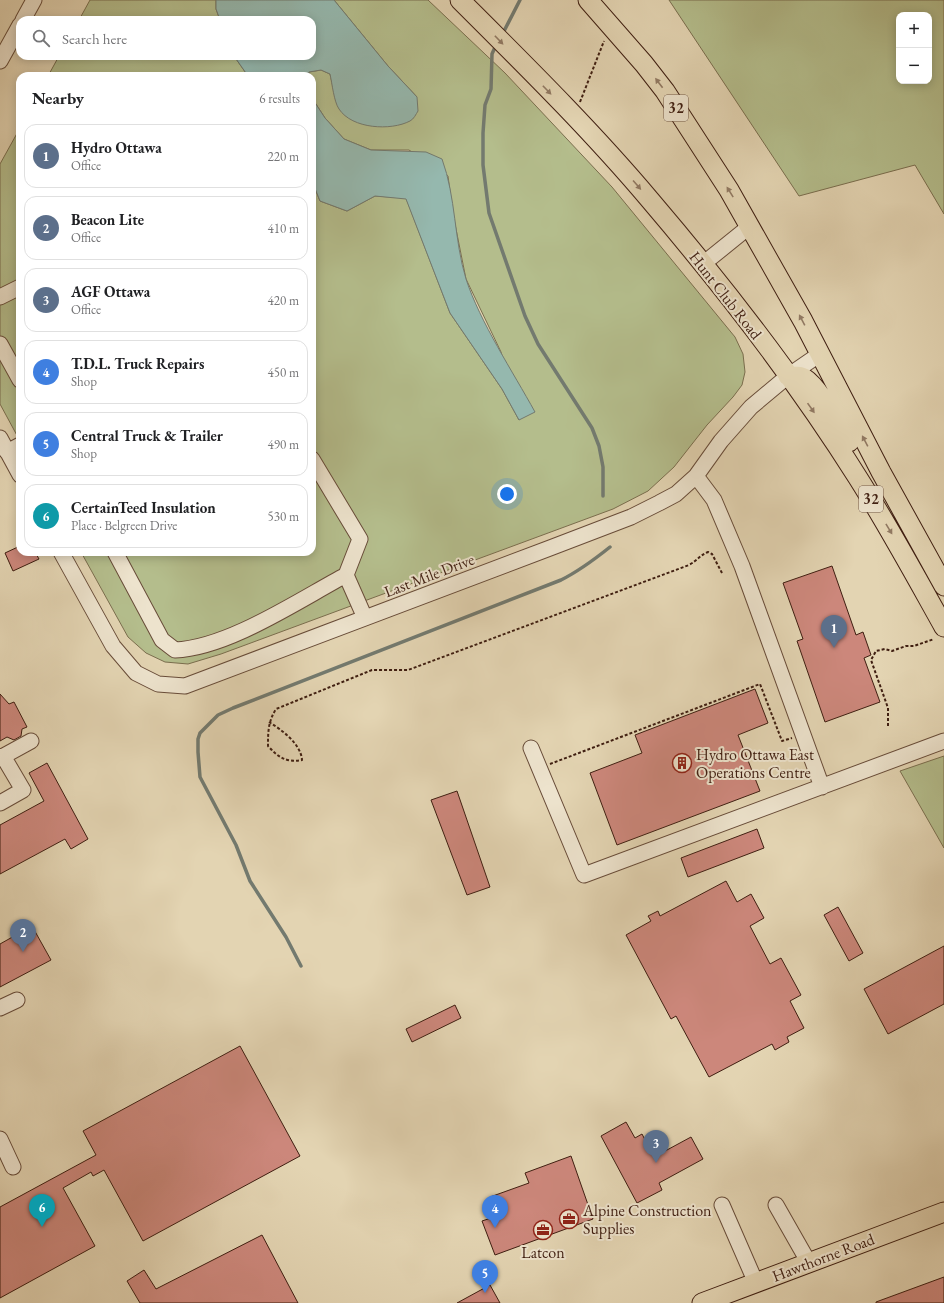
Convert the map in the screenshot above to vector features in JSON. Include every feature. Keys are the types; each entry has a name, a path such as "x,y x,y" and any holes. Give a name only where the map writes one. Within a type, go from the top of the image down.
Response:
{"main road":[{"name":"Hunt Club Road","path":"460,0 616,161 703,264 788,376 858,479 913,571 939,633"},
{"name":"32","path":"588,0 644,64 672,102 750,226 820,354 881,472 943,583"},
{"path":"788,376 798,376 804,378 814,388 931,570 943,583"},
{"name":"Hawthorne Road","path":"702,1303 944,1212"}],"street":[{"path":"25,16 34,0"},
{"path":"0,61 16,32"},
{"path":"703,264 750,226"},
{"path":"0,298 16,289"},
{"path":"0,344 16,373"},
{"name":"Last Mile Drive","path":"63,556 113,646 136,673 158,684 185,686 631,517 676,494 696,476 735,424 751,407 788,376 820,354"},
{"path":"0,438 14,448"},
{"path":"117,556 162,640 175,650 191,650 241,632 346,574 360,539 316,466"},
{"path":"696,476 714,500 742,566 822,787"},
{"path":"346,574 365,618"},
{"path":"0,803 23,790 2,757 31,741"},
{"path":"531,748 584,875 944,741"},
{"path":"0,1008 17,1000"},
{"path":"0,1139 4,1155 14,1167"},
{"path":"722,1205 756,1282"},
{"path":"776,1205 809,1263"}],"path":[{"path":"574,118 611,25"},
{"path":"269,722 283,731 301,753 302,760 289,761 278,757 268,746 269,722 276,709 372,670 384,668 408,670 689,565 698,560 702,554 708,552 712,554 722,573"},
{"path":"888,726 888,708 871,660 876,651 914,646 939,633"},
{"path":"540,768 760,684 782,741 803,735"}],"green space":[{"path":"90,0 216,0 216,9 219,16 81,16"},
{"path":"334,0 428,0 505,73 612,187 735,337 743,354 745,372 742,385 707,425 674,467 648,491 613,509 221,654 188,664 165,662 146,653 128,637 83,556 316,556 316,191 320,201 347,211 375,196 406,198 450,313 502,389 519,420 501,352 466,279 453,214 448,176 409,150 371,150 344,139 325,118 316,104 316,72 309,72 321,70 330,74 333,87 417,97 388,66"},
{"path":"669,0 944,0 944,214 915,165 799,196"},
{"path":"57,60 237,60 245,72 50,72"},
{"path":"16,135 16,434 0,404 0,164"},
{"path":"944,756 944,848 900,771"}],"water":[{"path":"216,0 334,0 388,66 417,97 418,111 414,118 402,124 383,127 362,124 345,116 337,106 330,74 321,70 309,72 245,72 237,60 316,60 316,16 219,16 216,9"},
{"path":"316,104 325,118 344,139 371,150 426,152 442,159 447,173 453,203 459,249 466,279 488,329 535,412 519,420 502,389 450,313 406,199 375,196 347,211 320,201 316,191"}],"building":[{"path":"16,548 16,556 37,556 39,559 13,571 5,553"},
{"path":"832,566 856,635 863,632 871,655 864,658 880,702 825,722 797,641 803,639 783,583"},
{"name":"Hydro Ottawa East Operations Centre","path":"755,689 768,723 738,735 760,791 617,845 590,773 642,753 635,735"},
{"path":"0,694 9,704 14,702 27,727 22,729 21,736 14,740 7,737 0,741"},
{"path":"47,763 88,839 71,849 65,839 0,874 0,825 44,801 29,773"},
{"path":"457,791 490,887 467,895 431,800"},
{"path":"757,829 764,848 688,877 681,858"},
{"path":"726,881 737,902 751,894 764,918 750,926 770,964 781,958 801,995 790,1001 804,1028 787,1037 789,1042 775,1050 772,1044 709,1077 676,1016 671,1019 626,935 651,921 648,916 658,911 660,916"},
{"path":"838,907 863,953 849,961 824,915"},
{"path":"32,926 51,960 0,987 0,944"},
{"path":"944,946 944,1004 888,1034 864,989"},
{"path":"455,1005 461,1018 412,1042 406,1029"},
{"path":"240,1046 300,1156 143,1241 104,1170 93,1176 91,1172 63,1188 95,1246 0,1298 0,1207 96,1155 83,1131"},
{"path":"626,1122 635,1138 642,1134 654,1157 691,1137 703,1159 659,1183 662,1190 637,1203 601,1136"},
{"path":"571,1156 593,1219 495,1255 482,1221 497,1216 490,1197 529,1183 525,1173"},
{"path":"262,1235 298,1303 140,1303 127,1281 144,1270 156,1289"},
{"path":"944,1277 944,1303 876,1303 876,1302"},
{"path":"490,1285 500,1303 457,1303"}],"waterway":[{"path":"502,35 520,0"},
{"path":"496,45 492,54 491,89 485,105 483,133 483,165 489,213 525,316 538,344 592,428 599,446 603,467 603,496"},
{"path":"301,966 286,937 250,881 236,845 200,777 198,752 198,739 200,733 218,715 233,708 561,580 586,565 610,547"}],"place":[{"name":"Hydro Ottawa","path":"834,648"},
{"name":"Hydro Ottawa East Operations Centre","path":"682,763"},
{"name":"Beacon Lite","path":"23,952"},
{"name":"AGF Ottawa","path":"656,1163"},
{"name":"Alpine Construction Supplies","path":"569,1219"},
{"name":"CertainTeed Insulation","path":"42,1227"},
{"name":"T.D.L. Truck Repairs","path":"495,1228"},
{"name":"Latcon","path":"543,1230"},
{"name":"Central Truck & Trailer","path":"485,1293"}]}
